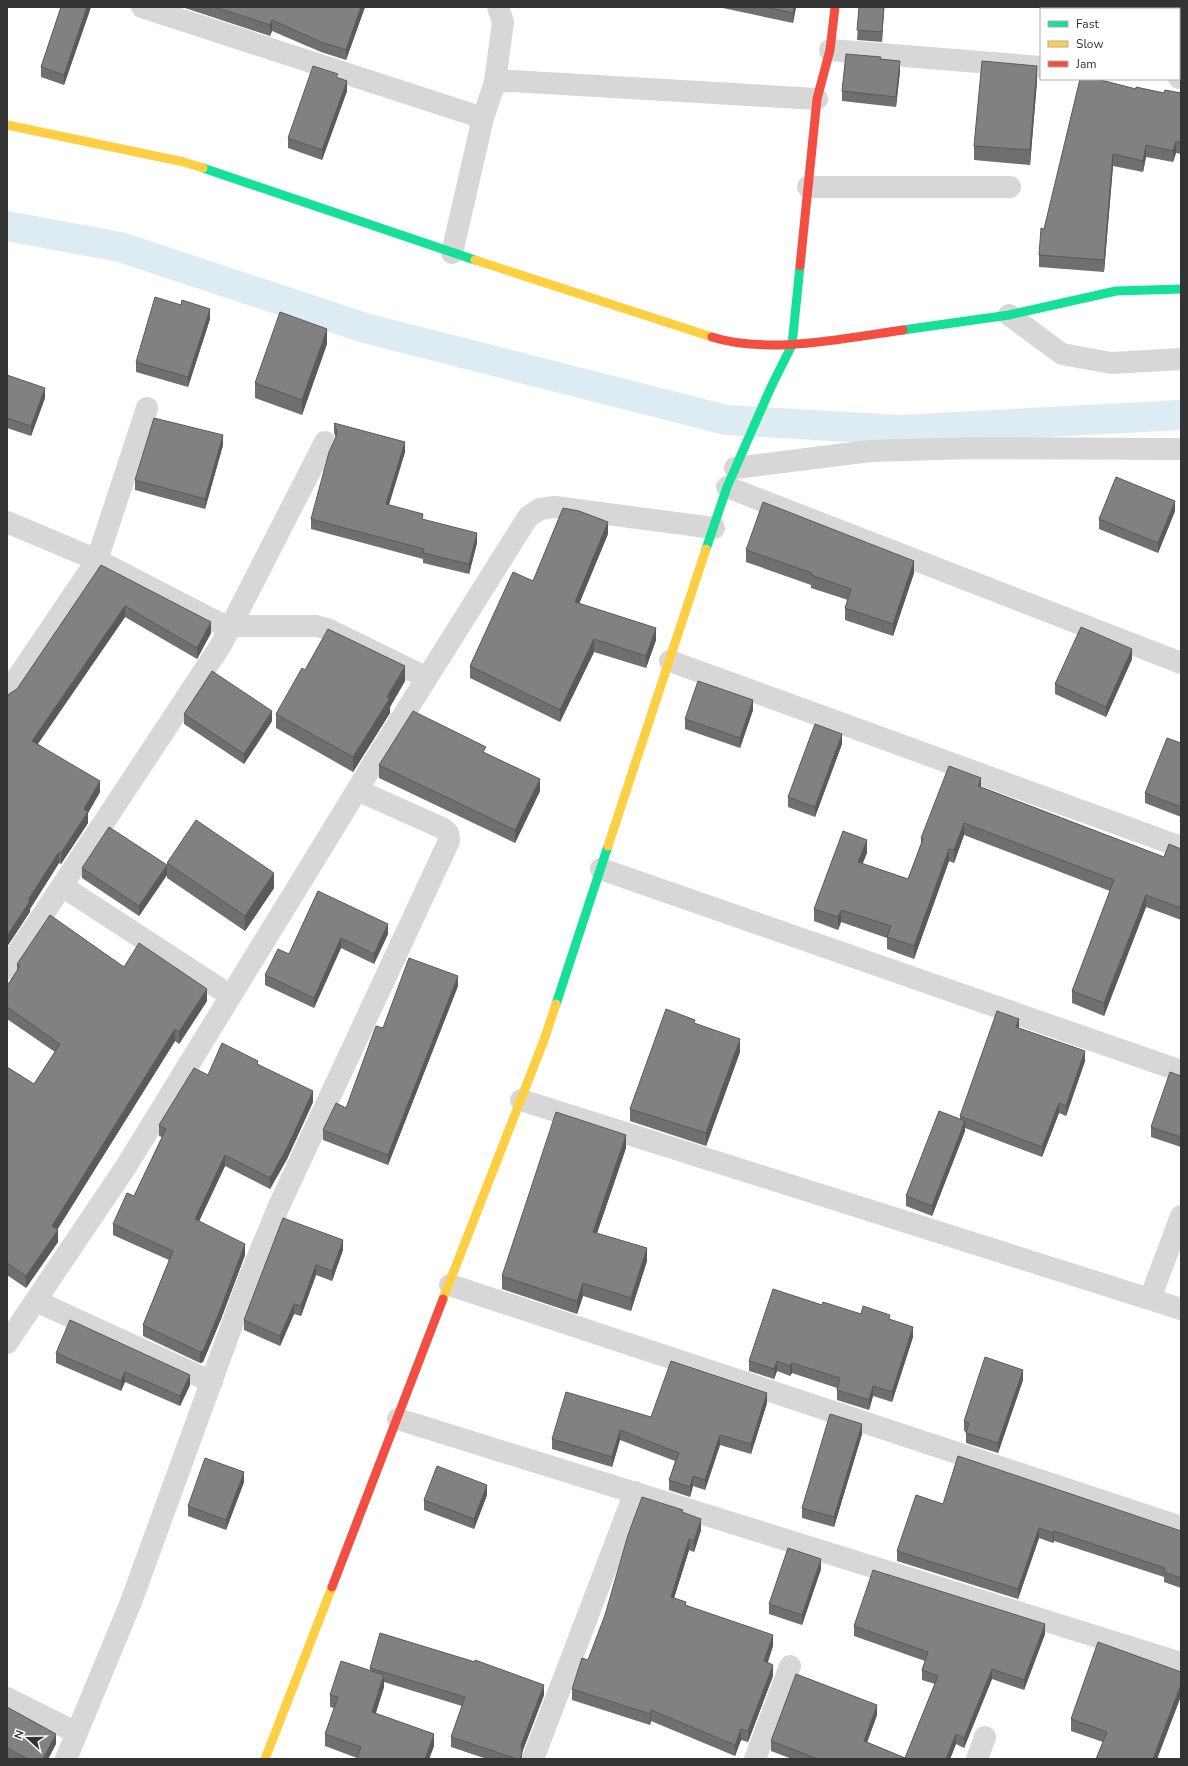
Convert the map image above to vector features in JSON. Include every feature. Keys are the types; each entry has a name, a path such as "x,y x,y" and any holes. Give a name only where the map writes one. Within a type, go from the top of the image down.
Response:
{"street":[{"path":"142,7 483,118"},
{"path":"452,253 483,118 495,82 503,22 498,7"},
{"path":"265,1759 544,1040 735,468 771,387 792,345 817,99 830,50 835,7"},
{"path":"830,50 1040,67"},
{"path":"495,82 520,82 817,99"},
{"path":"7,125 184,162 452,253 727,342 792,345 1009,314 1116,291 1181,289"},
{"path":"808,187 1010,187"},
{"path":"1009,314 1062,354 1111,363 1181,359"},
{"path":"7,693 97,560 147,408"},
{"path":"7,970 232,626 324,442"},
{"path":"735,468 870,451 973,448 1181,449"},
{"path":"735,468 1181,663"},
{"path":"7,1343 127,1165 357,790 528,517 540,509 554,507 714,528"},
{"path":"7,522 97,560 219,623 232,626 316,626 327,629 427,678"},
{"path":"670,661 1181,847"},
{"path":"66,1759 130,1602 248,1281 278,1208 449,841 448,833 442,828 357,790"},
{"path":"601,869 1181,1071"},
{"path":"62,886 231,996"},
{"path":"521,1100 1181,1309"},
{"path":"1150,1299 1181,1216"},
{"path":"450,1285 1181,1527"},
{"path":"36,1301 212,1382"},
{"path":"398,1419 1181,1663"},
{"path":"533,1759 635,1492"},
{"path":"755,1759 790,1666"},
{"path":"7,1698 77,1732"},
{"path":"977,1759 985,1737"}],"building":[{"path":"61,7 87,7 64,75 41,67"},
{"path":"215,7 361,7 346,50 321,42 272,20 270,25"},
{"path":"765,7 794,7 793,13"},
{"path":"859,7 884,7 882,32 857,30"},
{"path":"846,54 881,57 880,59 900,61 896,97 842,91"},
{"path":"982,61 1037,66 1030,150 974,146"},
{"path":"313,66 338,74 336,77 347,81 322,150 288,138"},
{"path":"1080,80 1101,80 1136,89 1136,87 1164,93 1165,90 1181,93 1181,143 1176,141 1173,151 1146,145 1143,161 1113,154 1104,260 1039,255 1041,228 1044,229"},
{"path":"155,297 181,305 182,300 210,309 188,377 136,362"},
{"path":"280,312 327,329 302,400 255,383"},
{"path":"7,375 45,388 31,426 7,418"},
{"path":"154,418 223,435 205,499 135,480"},
{"path":"334,423 405,442 386,504 423,514 422,519 477,533 469,564 423,553 424,549 311,519 329,452 336,437 337,431"},
{"path":"1116,477 1175,501 1158,543 1099,519"},
{"path":"763,502 914,561 893,624 845,608 851,589 811,575 812,573 746,550"},
{"path":"563,508 579,511 608,522 575,602 656,628 646,656 594,639 560,710 470,666 513,572 533,581"},
{"path":"101,565 211,622 197,648 125,606 32,741 100,781 84,809 88,812 61,853 59,852 7,936 7,697 17,689"},
{"path":"1081,627 1132,649 1106,707 1055,684"},
{"path":"328,629 405,666 387,697 390,698 353,757 276,714 302,668 305,670"},
{"path":"212,671 272,711 244,754 184,714"},
{"path":"698,681 753,700 740,738 685,719"},
{"path":"413,711 486,747 483,752 540,779 515,830 379,765"},
{"path":"815,724 842,734 815,807 788,797"},
{"path":"1167,738 1181,743 1181,807 1145,793"},
{"path":"949,766 981,778 978,786 1164,857 1169,844 1181,849 1181,908 1146,895 1104,1003 1072,991 1114,880 964,823 954,850 949,849 914,946 887,937 891,926 841,910 838,917 814,909 843,831 867,840 858,862 908,879 923,839 921,838"},
{"path":"196,820 274,873 245,916 167,863"},
{"path":"109,827 167,865 139,906 82,868"},
{"path":"318,891 388,924 374,954 341,938 314,998 265,975 278,949 289,954"},
{"path":"50,915 124,967 139,943 207,989 179,1032 175,1029 52,1226 58,1230 26,1276 7,1263 7,1067 34,1084 60,1044 7,1007 7,986 20,966 17,964"},
{"path":"409,958 458,976 388,1155 323,1130 336,1103 346,1108 376,1026 383,1028"},
{"path":"666,1009 695,1020 694,1023 740,1039 706,1133 630,1109"},
{"path":"997,1011 1019,1019 1016,1027 1085,1051 1066,1106 1059,1103 1042,1147 960,1116"},
{"path":"222,1043 258,1061 257,1064 313,1091 287,1148 270,1178 225,1155 195,1219 245,1244 221,1308 203,1351 200,1352 143,1325 173,1251 113,1224 127,1193 134,1196 166,1129 159,1125 194,1068 208,1075"},
{"path":"1170,1072 1181,1076 1181,1137 1151,1127"},
{"path":"939,1111 965,1121 932,1206 906,1196"},
{"path":"556,1112 626,1135 593,1232 647,1248 631,1298 583,1283 577,1301 502,1276"},
{"path":"283,1218 343,1240 332,1271 316,1265 301,1306 294,1304 280,1336 244,1320"},
{"path":"773,1289 822,1305 823,1302 861,1314 863,1306 890,1315 889,1319 913,1327 892,1392 873,1386 869,1400 837,1390 840,1378 792,1363 790,1366 777,1361 774,1369 749,1361"},
{"path":"70,1320 190,1375 180,1396 125,1372 121,1381 56,1353"},
{"path":"985,1357 1023,1370 998,1443 966,1433 969,1423 964,1421"},
{"path":"671,1361 767,1393 751,1444 720,1435 705,1480 693,1476 690,1487 669,1480 679,1453 620,1430 612,1457 552,1439 566,1392 651,1417"},
{"path":"830,1414 862,1424 834,1517 802,1508"},
{"path":"958,1456 1181,1531 1181,1578 1164,1572 1165,1568 1054,1531 1053,1533 1039,1528 1018,1589 897,1551 916,1495 943,1504"},
{"path":"205,1458 244,1472 226,1520 188,1506"},
{"path":"437,1466 487,1485 474,1519 424,1500"},
{"path":"642,1497 683,1510 682,1512 701,1519 694,1541 689,1539 671,1597 686,1602 685,1605 773,1635 764,1661 773,1665 748,1731 741,1729 735,1745 651,1710 650,1714 572,1689 582,1658 588,1660 605,1615 628,1535"},
{"path":"788,1548 821,1559 802,1615 769,1604"},
{"path":"873,1570 1045,1624 1024,1680 992,1669 964,1738 956,1734 946,1759 818,1759 771,1741 796,1674 877,1705 864,1741 905,1758 938,1676 922,1670 928,1652 854,1626"},
{"path":"380,1633 475,1662 475,1660 544,1685 521,1745 522,1754 520,1759 451,1737 465,1697 370,1668"},
{"path":"1098,1642 1181,1672 1181,1684 1153,1759 1096,1759 1107,1732 1071,1719"},
{"path":"341,1661 384,1675 372,1712 434,1734 425,1759 357,1759 361,1747 325,1734 338,1697 330,1695"},
{"path":"7,1707 56,1734 43,1759 28,1759 7,1748"}],"waterway":[{"path":"7,226 120,247 365,328 726,420 899,430 1181,415"}],"traffic: fast":[{"path":"203,168 475,260"},
{"path":"706,549 727,487 771,387 792,345 800,266"},
{"path":"903,330 1009,315 1116,291 1181,289"},
{"path":"556,1004 608,846"}],"traffic: slow":[{"path":"7,125 184,162 203,168"},
{"path":"475,260 712,337"},
{"path":"608,846 706,549"},
{"path":"443,1299 544,1040 556,1004"},
{"path":"265,1759 332,1587"}],"traffic: jam":[{"path":"800,266 817,99 830,50 835,7"},
{"path":"712,337 757,345 782,345 903,330"},
{"path":"332,1587 443,1299"}]}
